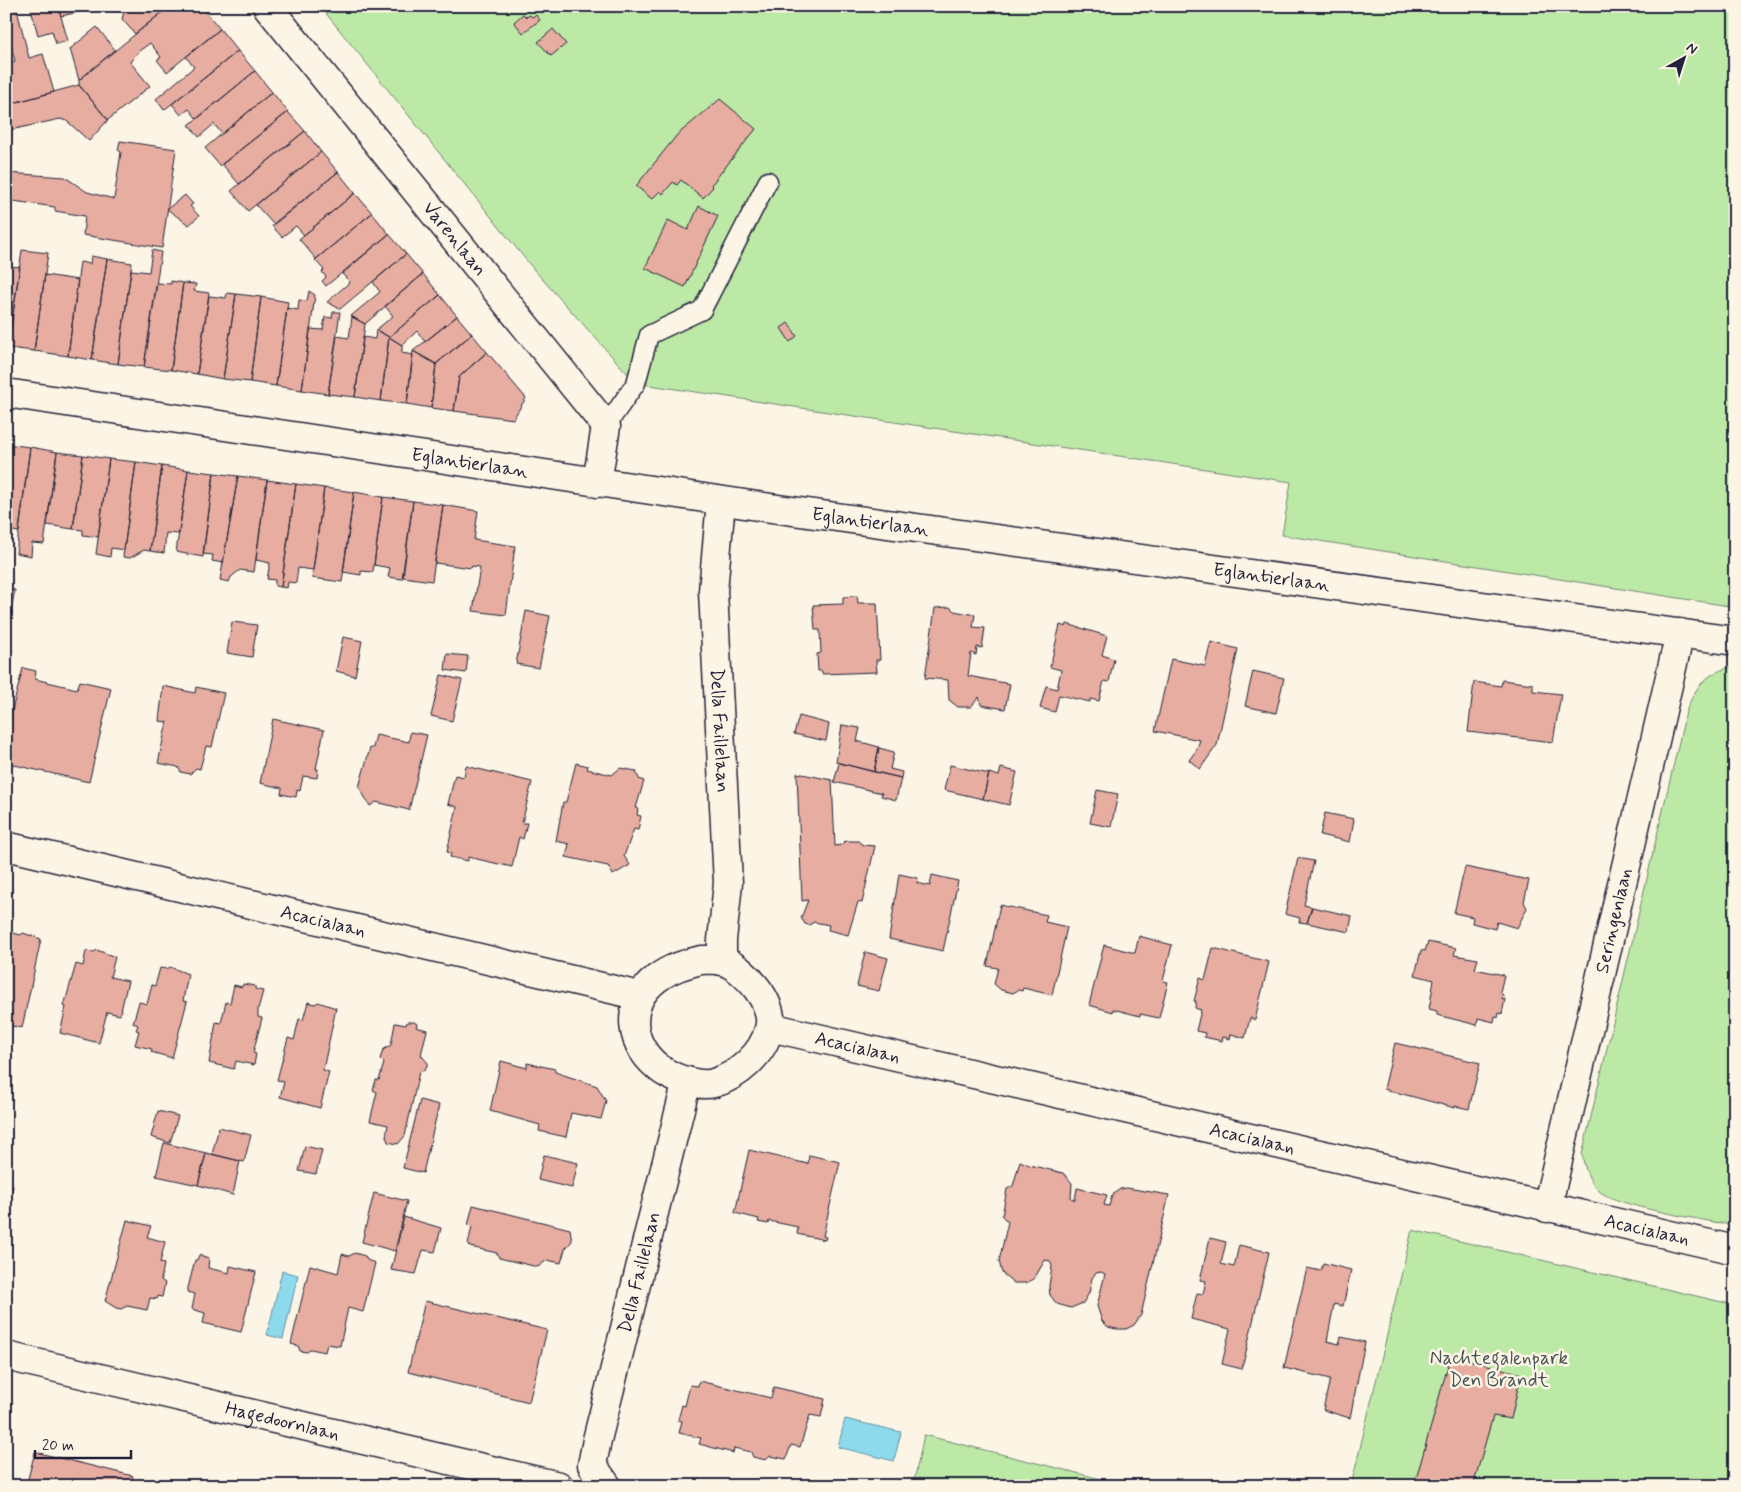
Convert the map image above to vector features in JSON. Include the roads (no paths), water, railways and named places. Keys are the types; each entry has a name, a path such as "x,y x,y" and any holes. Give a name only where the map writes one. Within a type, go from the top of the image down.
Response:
{"street":[{"name":"Varenlaan","path":"267,6 606,426"},
{"name":"Eglantierlaan","path":"6,393 721,501 1735,641"},
{"path":"597,483 606,426"},
{"name":"Della Faillelaan","path":"721,501 713,591 728,882 722,940 722,961"},
{"name":"Seringenlaan","path":"1548,1208 1680,633"},
{"name":"Acacialaan","path":"6,846 640,996"},
{"path":"701,960 722,961 743,972 759,990 766,1007 770,1027 763,1045 747,1064 732,1075 712,1084 687,1081 670,1075 654,1065 641,1051 634,1032 634,1015 640,996 656,979 678,966 701,960"},
{"name":"Acacialaan","path":"770,1027 1735,1250"},
{"name":"Della Faillelaan","path":"560,1486 600,1475 687,1081"},
{"name":"Hagedoornlaan","path":"6,1356 560,1486"}],"lane":[{"path":"606,426 636,383 649,335 702,310 768,181"}],"water":[{"path":"282,1271 298,1275 283,1339 267,1335"},
{"path":"845,1419 901,1432 894,1461 838,1447"}],"park label":[{"name":"Nachtegalenpark Den Brandt","path":"1499,1369"}]}
